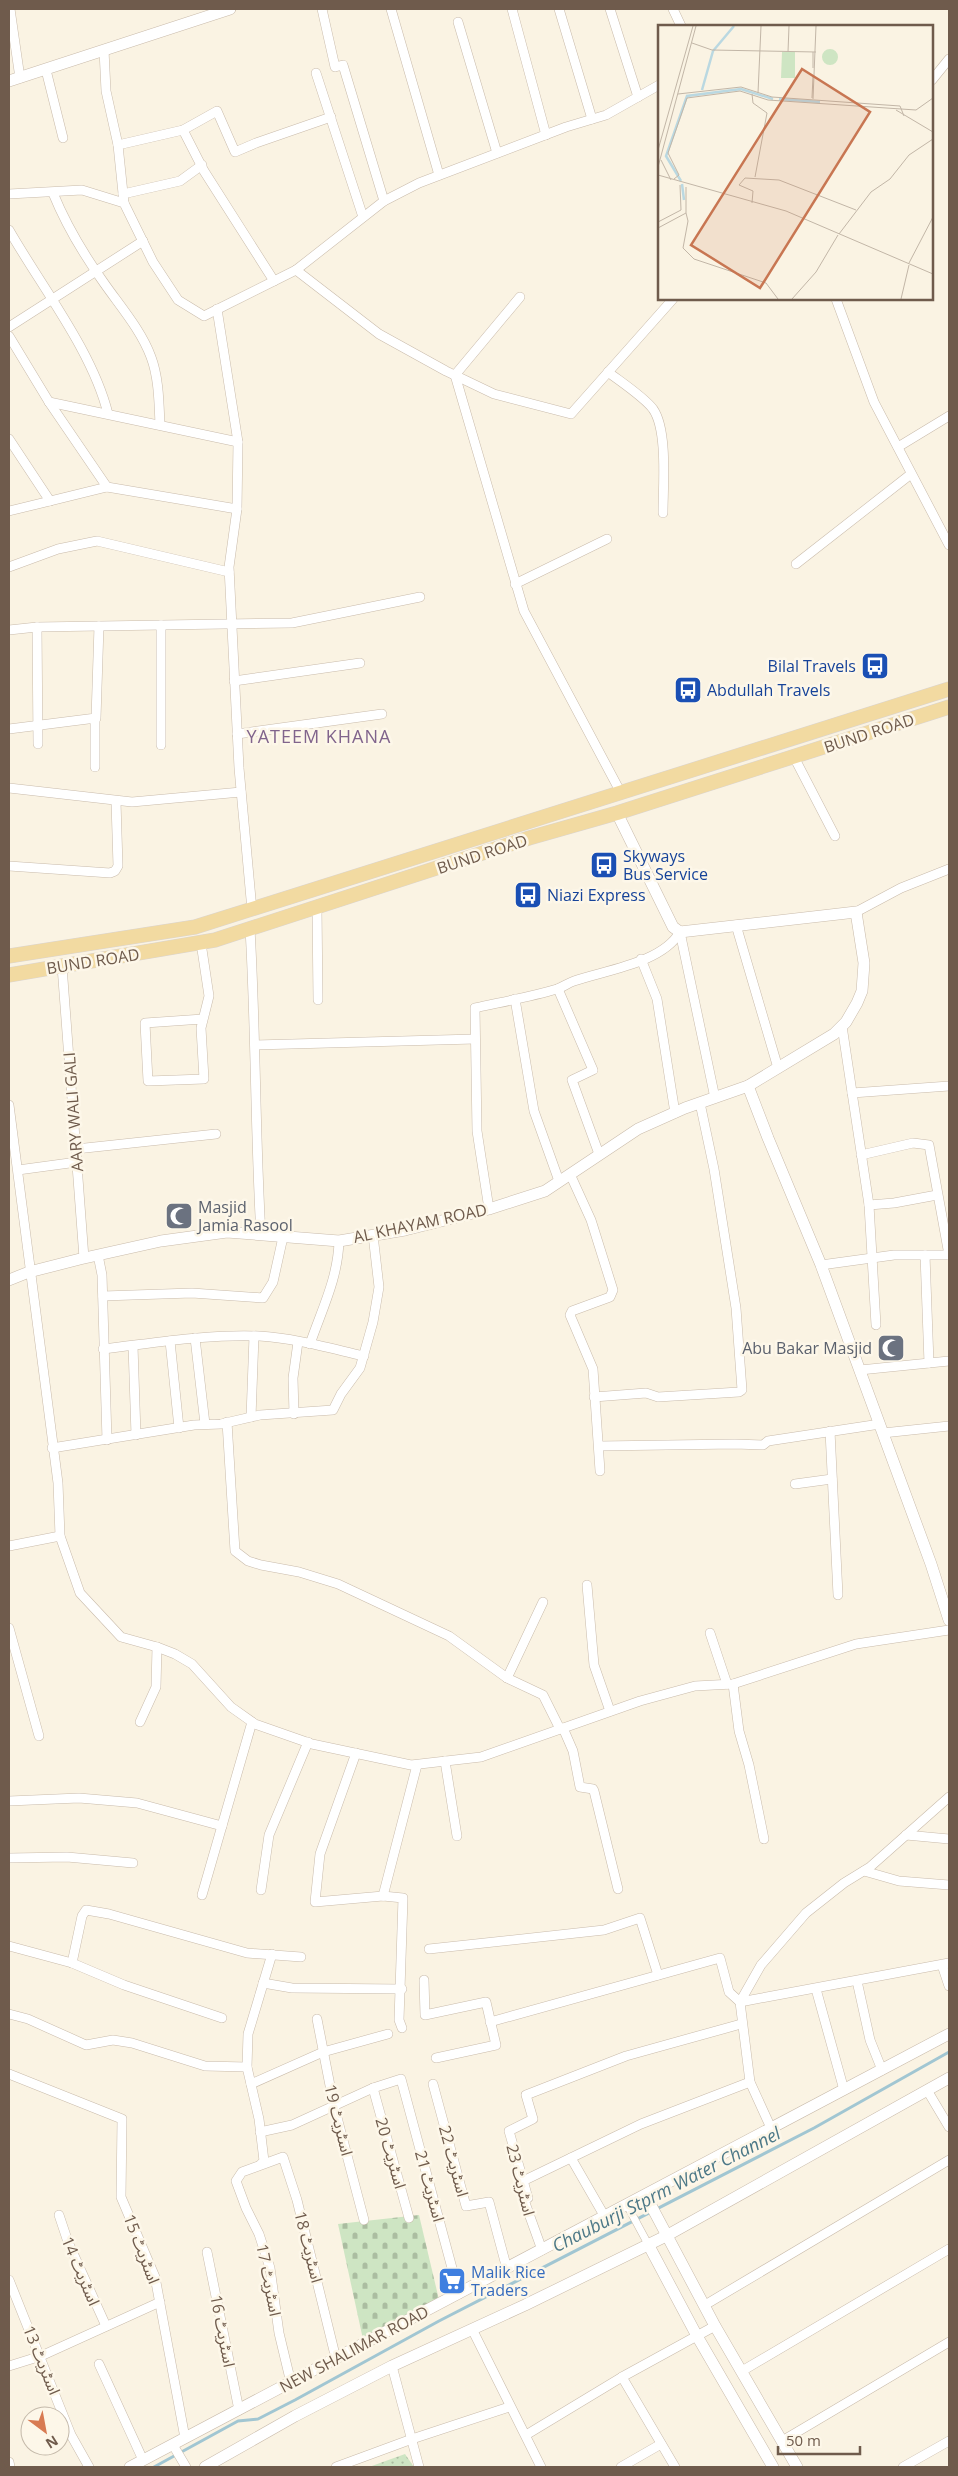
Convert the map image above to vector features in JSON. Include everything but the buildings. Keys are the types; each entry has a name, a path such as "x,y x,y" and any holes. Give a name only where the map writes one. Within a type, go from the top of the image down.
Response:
{"main road":[{"name":"BUND ROAD","path":"9,956 195,927 949,690"},
{"name":"BUND ROAD","path":"9,975 201,943 317,908 529,838 617,813 949,707"}],"street":[{"path":"10,9 14,79 230,9"},
{"path":"322,9 335,67 343,65 384,201"},
{"path":"391,9 439,175"},
{"path":"512,9 546,135"},
{"path":"559,9 592,119"},
{"path":"610,9 638,97"},
{"path":"673,9 681,25"},
{"path":"458,22 497,153"},
{"path":"104,50 106,91 118,145 123,198 153,262 178,300 204,316 296,270 384,201 439,175 606,115 658,86"},
{"path":"933,79 949,59"},
{"path":"46,70 63,138"},
{"path":"316,73 363,217"},
{"path":"118,145 183,130 217,111 235,152 331,117"},
{"path":"183,130 202,165 274,281"},
{"path":"10,195 82,190 123,198 180,180 202,165"},
{"path":"53,193 65,222 133,325 152,358 158,393 160,426"},
{"path":"9,230 52,300 92,371 108,414"},
{"path":"9,328 143,241"},
{"path":"296,270 379,334 455,376 494,394 572,414 672,300"},
{"path":"455,376 520,298"},
{"path":"836,300 874,402 949,546"},
{"path":"217,309 238,442 237,509 229,572 237,734 252,910"},
{"path":"9,336 50,402 107,487"},
{"path":"608,372 652,408 658,418 661,437 663,513"},
{"path":"455,376 524,611 621,793"},
{"path":"50,402 238,442"},
{"path":"898,447 949,416"},
{"path":"9,439 50,501"},
{"path":"796,564 911,474"},
{"path":"9,511 107,487 237,509"},
{"path":"515,584 607,539"},
{"path":"9,567 58,549 97,542 229,572"},
{"path":"9,630 37,627 292,623 420,597"},
{"path":"161,625 162,745"},
{"path":"95,766 95,718 100,626"},
{"path":"37,627 38,744"},
{"path":"234,681 360,663"},
{"path":"237,734 382,714"},
{"path":"9,729 95,718"},
{"path":"794,757 834,836"},
{"path":"9,788 116,802 241,792"},
{"path":"9,866 110,873 115,871 118,866 116,802"},
{"path":"617,813 673,927 680,932 715,1098"},
{"path":"680,932 856,912 901,888 949,869"},
{"path":"317,908 318,1000"},
{"name":"AL KHAYAM ROAD","path":"9,1280 29,1272 161,1241 227,1232 339,1241 405,1230 489,1209 545,1190 638,1129 700,1103 748,1086 834,1034 858,1003 862,991 864,963 856,912"},
{"path":"736,925 778,1068"},
{"path":"250,929 261,1235"},
{"path":"489,1209 478,1131 475,1008 558,988 574,981 608,973 675,942 680,932"},
{"path":"201,943 209,996 201,1028 204,1079 148,1081 145,1023 203,1019"},
{"path":"641,959 656,999 675,1113"},
{"name":"AARY WALI GALI","path":"62,966 84,1258"},
{"path":"558,988 593,1070 572,1080 599,1154"},
{"path":"515,999 534,1111 559,1181"},
{"path":"842,1026 869,1205 876,1325"},
{"path":"255,1045 475,1039"},
{"path":"748,1086 821,1265 949,1620"},
{"path":"852,1093 949,1086"},
{"path":"594,1397 646,1393 658,1397 739,1392 742,1390 736,1308 714,1169 700,1103"},
{"path":"9,1105 29,1272 58,1484 60,1536 80,1593 121,1637 157,1647 175,1654 192,1664 231,1707 252,1722 308,1742 411,1765 445,1762 481,1757 610,1711 695,1686 730,1684 856,1644 949,1630"},
{"path":"76,1149 216,1134"},
{"path":"821,1265 871,1258 949,1255 929,1145 913,1143 861,1155"},
{"path":"18,1170 77,1162"},
{"path":"570,1174 588,1213 613,1290 610,1297 572,1311 570,1315 593,1369 600,1472"},
{"path":"869,1205 894,1203 937,1194"},
{"path":"52,1448 251,1417 333,1410 341,1394 360,1368 373,1322 379,1287 373,1235"},
{"path":"103,1296 192,1292 263,1298 273,1282 283,1237"},
{"path":"310,1344 330,1294 339,1260 339,1241"},
{"path":"98,1255 103,1296 107,1440"},
{"path":"925,1255 929,1363"},
{"path":"103,1349 195,1338 254,1336 310,1344 364,1356"},
{"path":"251,1417 254,1336"},
{"path":"195,1338 205,1424"},
{"path":"170,1341 179,1428"},
{"path":"294,1414 292,1378 298,1342"},
{"path":"133,1346 136,1435"},
{"path":"860,1370 949,1361"},
{"path":"227,1422 235,1551 248,1561 299,1572 338,1584 387,1606 449,1636 507,1678 543,1695 573,1751 580,1787 593,1789 594,1791 618,1889"},
{"path":"599,1446 735,1444 762,1446 768,1441 830,1432 949,1426"},
{"path":"830,1432 838,1595"},
{"path":"795,1484 832,1479"},
{"path":"9,1546 60,1536"},
{"path":"587,1585 592,1653 596,1675 610,1711"},
{"path":"507,1678 543,1602"},
{"path":"9,1628 39,1736"},
{"path":"710,1633 730,1684 738,1730 750,1765 764,1839"},
{"path":"140,1722 156,1687 157,1647"},
{"path":"202,1895 252,1722"},
{"path":"262,1890 269,1835 308,1742"},
{"path":"356,1753 320,1854 315,1902 383,1896 404,1898 402,1989 399,2020 402,2028"},
{"path":"445,1762 457,1836"},
{"path":"383,1896 417,1765"},
{"path":"771,2128 750,2082 740,2002 761,1965 806,1913 864,1871 949,1796"},
{"path":"9,1801 80,1798 137,1803 222,1826"},
{"path":"906,1835 949,1839"},
{"path":"9,1858 67,1857 133,1864"},
{"path":"864,1871 899,1881 949,1885"},
{"path":"72,1963 82,1916 86,1910 109,1914 247,1953 301,1957"},
{"path":"429,1949 604,1930 640,1918 658,1975"},
{"path":"9,1946 72,1963 124,1986 222,2018"},
{"path":"262,2164 264,2161 260,2132 247,2067 248,2034 272,1954"},
{"path":"490,2022 720,1958 728,1992 740,2002 946,1964 949,1986"},
{"path":"424,1980 425,2015 486,2002 496,2045 436,2058"},
{"path":"857,1981 870,2040 882,2070"},
{"path":"263,1983 292,1988 402,1989"},
{"path":"816,1989 844,2090"},
{"path":"9,2014 28,2019 86,2045 113,2040 132,2043 205,2066 247,2067"},
{"name":"اسٹریٹ 19","path":"317,2019 334,2106 364,2220"},
{"name":"اسٹریٹ 23","path":"542,2250 524,2200 528,2198 509,2131 533,2119 526,2095 626,2056 742,2024"},
{"path":"251,2084 323,2052 388,2034"},
{"name":"NEW SHALIMAR ROAD","path":"130,2467 175,2448 185,2438 605,2217 647,2199 771,2128 949,2034"},
{"name":"اسٹریٹ 15","path":"9,2074 122,2119 121,2197 155,2277 185,2438"},
{"path":"205,2467 295,2416 392,2366 666,2236 949,2078"},
{"name":"اسٹریٹ 21","path":"373,2088 401,2079 459,2294"},
{"path":"523,2181 641,2124 750,2082"},
{"name":"اسٹریٹ 22","path":"432,2084 466,2206 489,2202 507,2269"},
{"path":"260,2132 292,2125 373,2088"},
{"name":"اسٹریٹ 20","path":"373,2088 409,2218"},
{"path":"927,2090 949,2128"},
{"name":"اسٹریٹ 18","path":"262,2164 283,2157 297,2200 336,2359"},
{"path":"572,2158 605,2217"},
{"path":"705,2305 949,2160"},
{"name":"اسٹریٹ 17","path":"262,2164 242,2172 236,2181 246,2208 259,2234 270,2268 279,2333 291,2383"},
{"path":"647,2199 715,2326 797,2467"},
{"path":"628,2208 697,2336 773,2467"},
{"name":"اسٹریٹ 14","path":"59,2215 68,2242 106,2326"},
{"path":"742,2372 949,2249"},
{"name":"اسٹریٹ 16","path":"207,2252 239,2410"},
{"name":"اسٹریٹ 13","path":"9,2280 71,2435 89,2467"},
{"path":"9,2366 40,2356 160,2302"},
{"path":"526,2435 622,2377 715,2326"},
{"path":"472,2329 541,2467"},
{"path":"782,2441 949,2342"},
{"path":"98,2364 143,2460"},
{"path":"392,2366 419,2467"},
{"path":"622,2377 674,2467"},
{"path":"336,2467 509,2406"},
{"path":"903,2467 949,2441"},
{"path":"621,2467 661,2444"},
{"path":"175,2448 186,2467"},
{"path":"9,2462 10,2467"}],"green space":[{"path":"419,2215 440,2304 364,2344 338,2224"},
{"path":"405,2454 414,2467 369,2467"}],"waterway":[{"name":"Chauburji Stprm Water Channel","path":"154,2467 238,2421 258,2419 295,2400 439,2321 814,2128 949,2052"}],"place":[{"name":"Bilal Travels","path":"875,666"},
{"name":"Abdullah Travels","path":"688,690"},
{"name":"Skyways Bus Service","path":"604,865"},
{"name":"Niazi Express","path":"528,895"},
{"name":"Masjid Jamia Rasool","path":"179,1216"},
{"name":"Abu Bakar Masjid","path":"891,1348"},
{"name":"Malik Rice Traders","path":"452,2281"}],"district":[{"name":"YATEEM KHANA","path":"319,736"}]}
